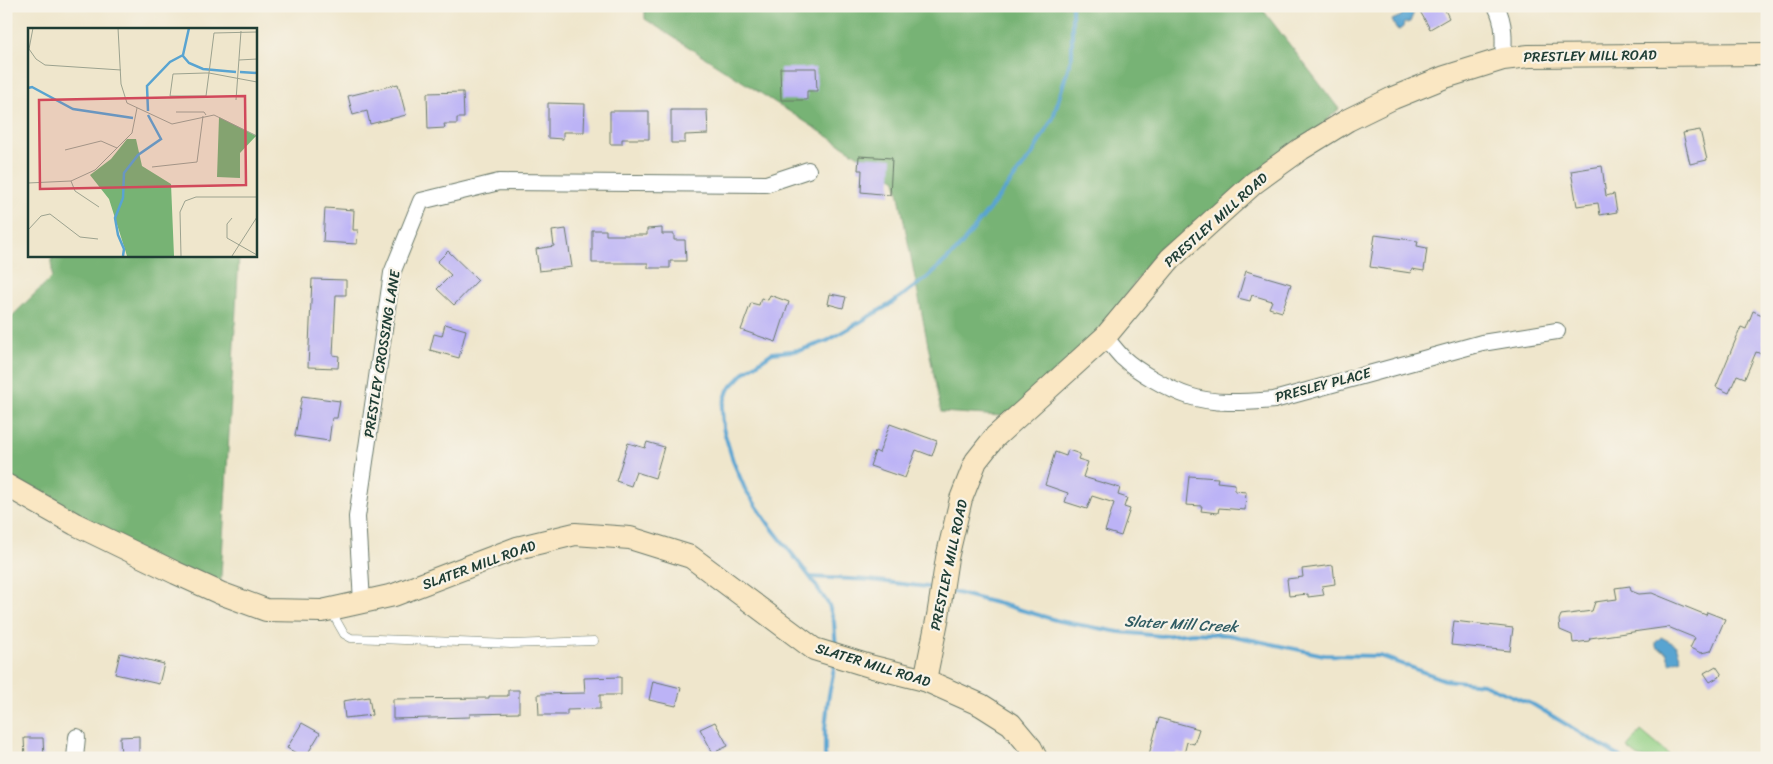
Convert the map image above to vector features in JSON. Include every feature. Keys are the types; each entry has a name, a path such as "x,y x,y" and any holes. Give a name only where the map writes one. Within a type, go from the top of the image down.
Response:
{"street":[{"path":"1496,6 1501,15 1504,36 1503,59"},
{"name":"PRESTLEY MILL ROAD","path":"925,680 947,558 961,499 976,461 995,436 1105,338 1170,259 1254,182 1300,149 1348,120 1392,98 1445,77 1503,59 1529,56 1767,54"},
{"name":"PRESTLEY CROSSING LANE","path":"362,602 357,516 392,274 421,201 499,182 766,184 808,170"},
{"name":"PRESLEY PLACE","path":"1105,338 1124,359 1152,379 1175,390 1189,396 1214,401 1243,402 1274,400 1482,343 1557,330"},
{"name":"SLATER MILL ROAD","path":"6,484 75,524 176,574 266,610 322,611 394,595 517,548 575,534 630,538 691,557 814,649 925,680 981,705 1011,724 1031,748 1036,758"},
{"path":"74,758 77,737"}],"lane":[{"path":"330,609 344,634 351,638 511,644 594,641"}],"green space":[{"path":"645,6 1260,6 1339,109 1219,218 1160,247 1093,342 1016,417 941,412 896,180 645,19"},
{"path":"52,256 239,256 220,593 6,480 6,322 52,277"},
{"path":"1641,731 1673,758 1640,758 1627,748"}],"water":[{"path":"1408,6 1414,12 1410,22 1404,23 1403,27 1399,30 1396,29 1392,20 1401,16"},
{"path":"1661,637 1676,645 1681,659 1670,663 1666,652 1656,647 1656,642"}],"building":[{"path":"1417,6 1443,6 1449,18 1430,29"},
{"path":"780,68 816,68 817,91 807,91 807,100 781,100"},
{"path":"398,84 406,115 370,124 367,111 353,115 348,96"},
{"path":"463,92 464,118 457,118 457,124 444,124 445,128 428,129 427,93"},
{"path":"548,103 585,104 584,132 563,132 563,139 548,138"},
{"path":"671,110 707,110 708,134 685,135 685,143 671,143"},
{"path":"610,111 649,111 649,139 622,139 622,144 610,144"},
{"path":"1700,130 1707,160 1690,164 1683,133"},
{"path":"859,156 892,158 890,195 861,192 862,170 858,170"},
{"path":"1602,166 1606,196 1614,194 1617,212 1600,215 1598,203 1577,206 1571,171"},
{"path":"325,208 354,210 353,230 358,230 357,244 323,242"},
{"path":"662,228 662,234 674,234 674,240 685,240 686,261 670,261 670,268 648,268 648,263 592,263 592,230 606,230 606,235 647,235 647,229"},
{"path":"566,229 572,267 539,271 536,249 554,246 552,231"},
{"path":"1375,235 1418,241 1417,246 1427,248 1424,271 1412,269 1411,273 1370,267"},
{"path":"448,251 478,280 454,305 437,289 451,275 437,262"},
{"path":"1246,271 1291,284 1282,312 1269,308 1272,301 1252,295 1250,301 1238,298"},
{"path":"312,279 346,280 346,295 336,295 333,355 339,356 338,368 308,367"},
{"path":"830,294 846,297 843,308 828,304"},
{"path":"770,295 789,302 776,342 741,330 751,303 759,305 761,298 768,300"},
{"path":"1753,311 1767,317 1767,334 1763,342 1767,344 1767,348 1764,355 1756,352 1745,378 1737,375 1729,393 1716,387 1741,327 1746,329"},
{"path":"445,324 466,330 459,358 430,350 434,334 442,336"},
{"path":"302,396 340,401 337,418 332,418 329,441 295,436"},
{"path":"890,424 937,441 932,456 916,450 905,478 870,466 875,451 879,453"},
{"path":"647,442 664,447 655,478 636,472 631,486 616,481 628,443 645,448"},
{"path":"1068,450 1080,454 1078,459 1088,462 1083,477 1120,488 1118,495 1127,498 1124,507 1130,509 1121,536 1105,531 1114,503 1092,496 1087,509 1065,502 1068,493 1045,485 1055,452 1066,456"},
{"path":"1189,476 1218,478 1217,482 1235,484 1235,491 1246,492 1245,510 1219,508 1218,513 1201,511 1202,506 1186,505"},
{"path":"1333,565 1335,584 1322,586 1324,595 1308,597 1308,594 1289,596 1287,579 1303,577 1302,569"},
{"path":"1630,586 1631,591 1639,594 1652,593 1706,615 1707,612 1725,619 1711,651 1701,653 1690,648 1695,638 1668,627 1590,638 1589,641 1573,643 1572,635 1560,630 1559,620 1561,615 1592,611 1595,602 1617,599 1615,588"},
{"path":"1454,621 1513,628 1510,651 1451,645"},
{"path":"120,653 164,664 159,684 115,674"},
{"path":"1716,666 1722,675 1710,682 1704,673"},
{"path":"621,677 621,695 600,695 600,709 567,710 567,715 539,715 538,694 585,693 584,678"},
{"path":"653,681 681,688 676,706 649,700"},
{"path":"508,690 519,690 519,713 470,714 470,717 393,719 393,699 489,698 489,696 508,696"},
{"path":"369,697 372,715 345,718 343,701"},
{"path":"1159,718 1199,729 1194,744 1187,742 1184,754 1177,752 1175,758 1148,758"},
{"path":"715,722 728,746 713,753 700,729"},
{"path":"302,723 320,733 305,758 287,748"},
{"path":"139,736 139,758 121,758 120,737"},
{"path":"24,738 43,738 44,758 25,758"}],"waterway":[{"path":"836,649 834,622 829,605 745,489 733,461 723,428 722,408 728,390 745,372 772,353 801,350 827,341 889,305 928,277 957,250 1031,156 1053,118 1072,55 1072,6"},
{"name":"Slater Mill Creek","path":"810,577 870,580 935,588"},
{"name":"Slater Mill Creek","path":"949,591 1059,621 1119,632 1161,636 1194,633 1229,635 1324,655 1380,656 1445,680 1483,684 1534,705 1622,758"},
{"path":"825,758 828,700 835,663"}]}
